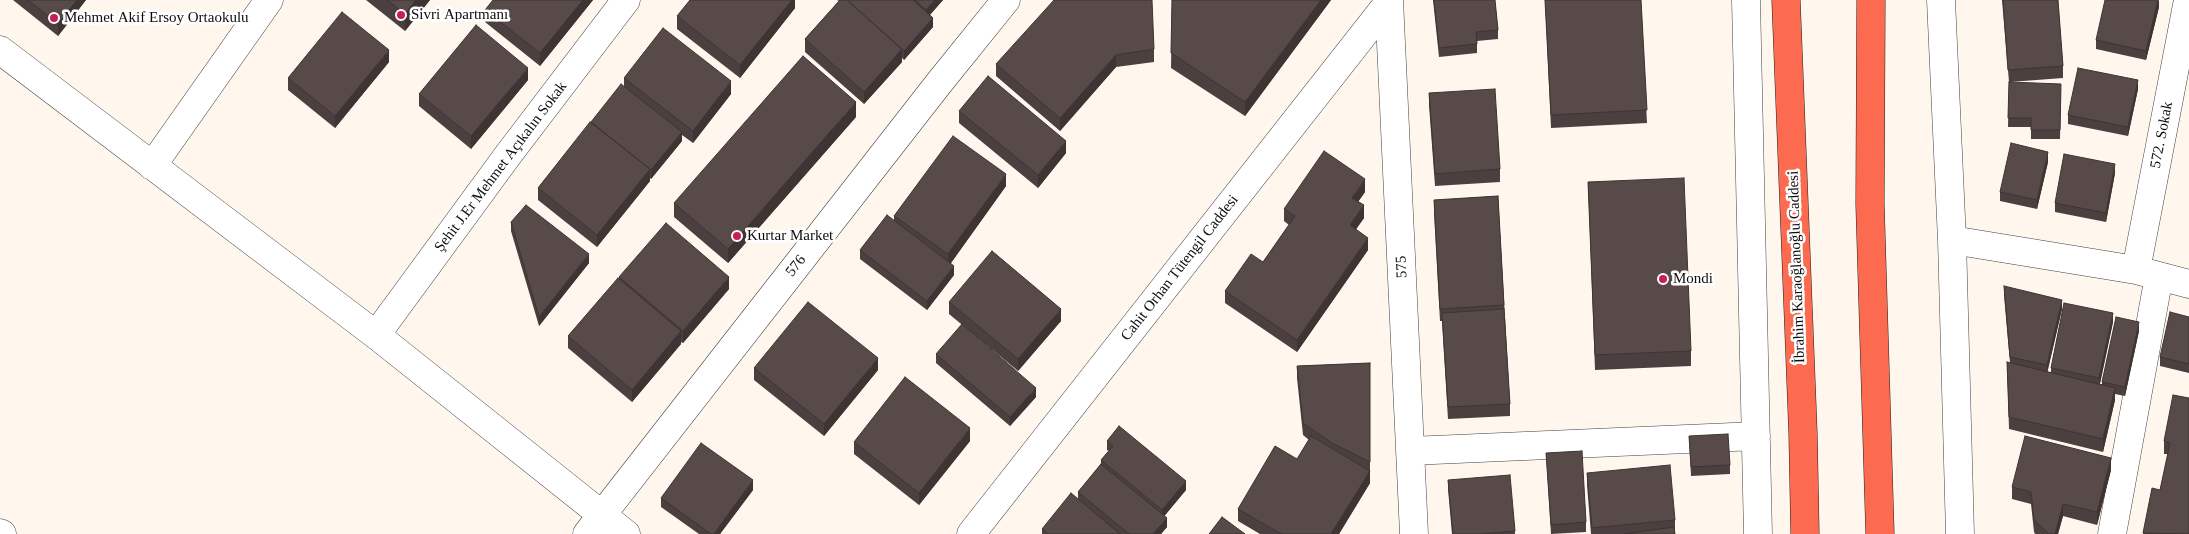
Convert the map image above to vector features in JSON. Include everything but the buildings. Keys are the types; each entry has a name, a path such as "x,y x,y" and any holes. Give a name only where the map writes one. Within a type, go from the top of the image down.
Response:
{"highway":[{"name":"İbrahim Karaoğlanoğlu Caddesi","path":"1786,0 1803,433 1805,534"},
{"path":"1871,0 1870,204 1880,534"}],"street":[{"path":"152,166 269,0"},
{"name":"Şehit J.Er Mehmet Açıkalın Sokak","path":"376,335 508,155 626,0"},
{"name":"576","path":"594,524 1006,0"},
{"path":"1746,0 1758,534"},
{"path":"1941,0 1952,240 1960,534"},
{"name":"572. Sokak","path":"2112,534 2188,0"},
{"name":"575","path":"1389,1 1412,531"},
{"name":"Cahit Orhan Tütengil Caddesi","path":"971,534 1389,1"},
{"path":"3,59 152,166 376,335 594,524 626,534"},
{"path":"1952,240 2148,273 2189,284"},
{"path":"1410,451 1756,436"}],"place":[{"name":"Sivri Apartmanı","path":"401,15"},
{"name":"Mehmet Akif Ersoy Ortaokulu","path":"54,18"},
{"name":"Kurtar Market","path":"737,236"},
{"name":"Mondi","path":"1663,279"}]}
